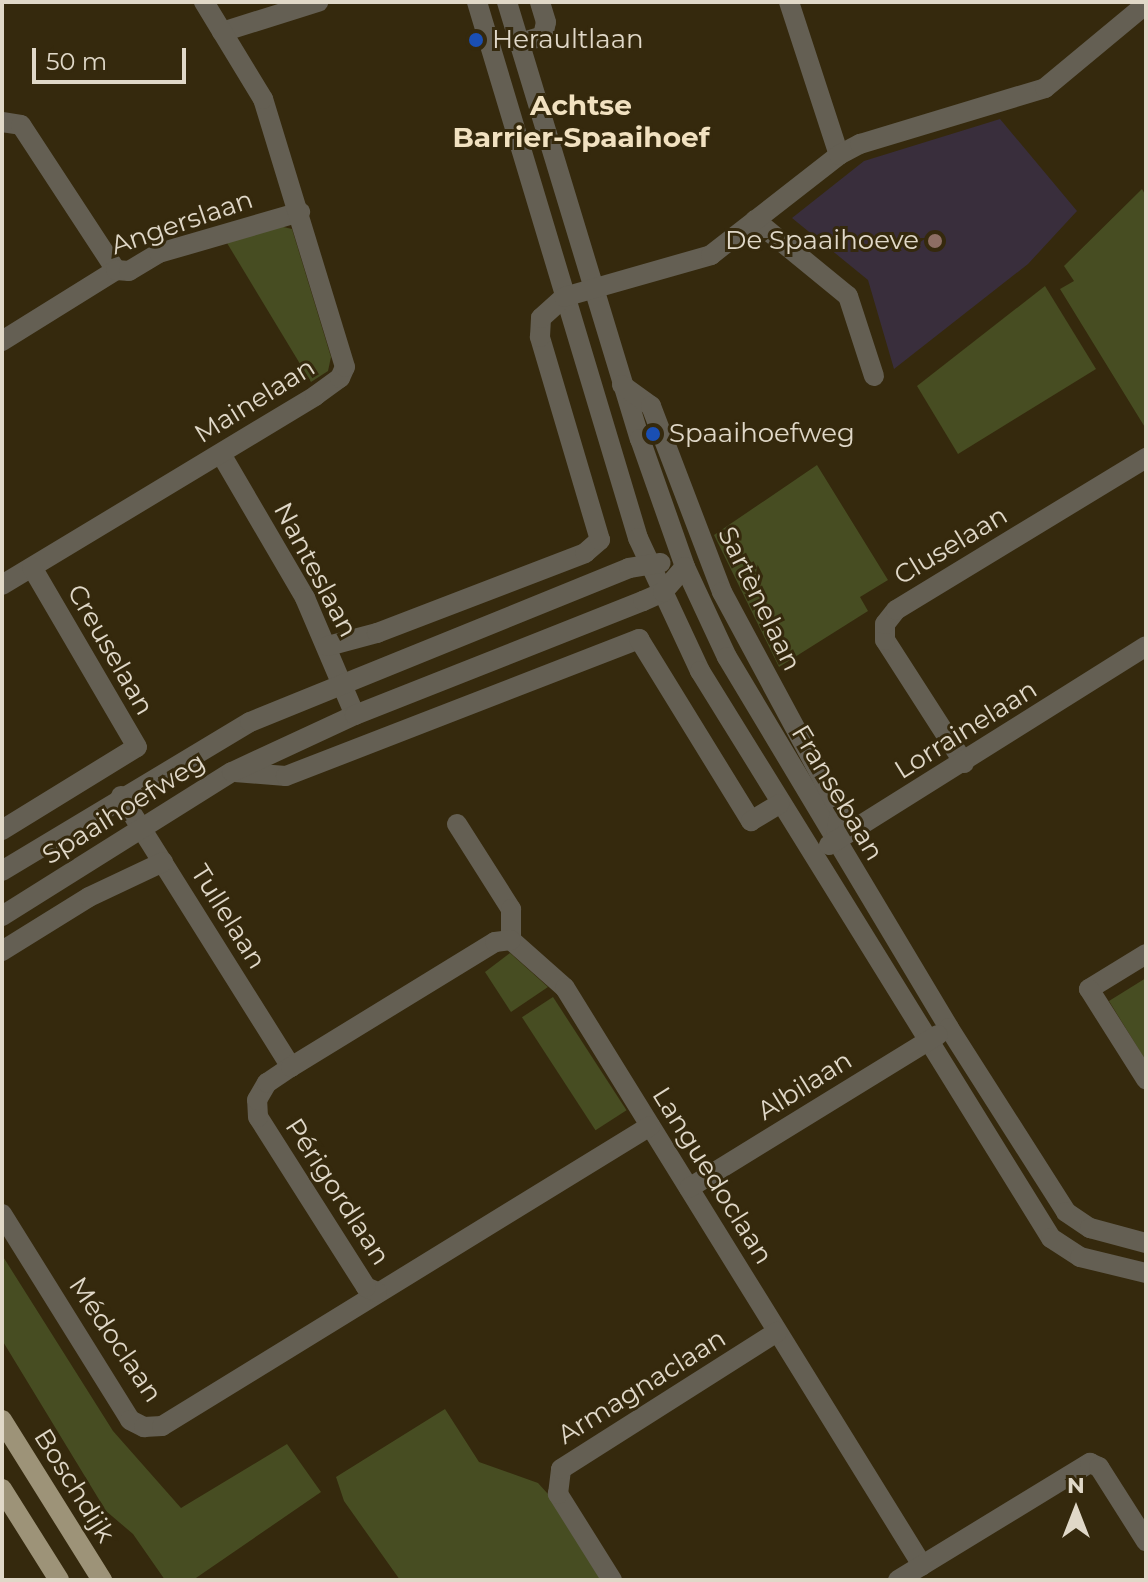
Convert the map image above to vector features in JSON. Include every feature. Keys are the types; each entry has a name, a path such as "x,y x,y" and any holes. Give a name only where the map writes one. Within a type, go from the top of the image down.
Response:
{"main road":[{"name":"Boschdijk","path":"2,1420 102,1580"},
{"path":"2,1489 59,1580"}],"street":[{"name":"Mainelaan","path":"2,585 315,396 340,378 345,367 263,99 204,2"},
{"path":"222,32 318,2"},
{"name":"Fransebaan","path":"477,2 638,538 700,671 779,804 1051,1238 1080,1257 1146,1273"},
{"name":"Fransebaan","path":"507,2 622,385 685,567 727,657 835,842 1066,1212 1090,1228 1146,1243"},
{"path":"519,43 543,36 546,22 540,2"},
{"path":"789,2 839,155"},
{"path":"328,646 377,633 585,553 600,540 540,337 541,318 564,297 711,255 839,155 1045,88 1146,4"},
{"path":"2,122 21,125 116,270"},
{"name":"Angerslaan","path":"2,341 116,270 129,271 159,253 300,212"},
{"path":"755,220 848,296 874,376"},
{"name":"Sartènelaan","path":"622,385 651,406 722,592 840,811 835,842"},
{"name":"Nanteslaan","path":"221,454 328,646 355,715"},
{"name":"Cluselaan","path":"964,763 885,640 885,624 896,610 1146,458"},
{"path":"650,561 685,567"},
{"name":"Spaaihoefweg","path":"2,871 121,796 250,722 650,561"},
{"name":"Creuselaan","path":"2,830 137,747 32,567"},
{"name":"Spaaihoefweg","path":"2,916 232,772 355,715 663,592 685,567"},
{"name":"Spaaihoefweg","path":"232,772 286,776 639,639 751,821 779,804"},
{"name":"Lorrainelaan","path":"812,856 1146,646"},
{"name":"Tullelaan","path":"121,796 291,1067"},
{"path":"457,824 511,909 511,940"},
{"path":"2,951 89,897 163,862"},
{"name":"Périgordlaan","path":"511,940 495,942 291,1067 267,1083 257,1100 258,1117 366,1287 377,1292 650,1126"},
{"name":"Languedoclaan","path":"511,940 565,988 922,1565"},
{"path":"1146,954 1085,982 1146,1079"},
{"name":"Albilaan","path":"689,1188 949,1028"},
{"name":"Médoclaan","path":"2,1214 130,1420 144,1427 162,1426 377,1292"},
{"name":"Armagnaclaan","path":"612,1580 558,1494 561,1469 777,1332"},
{"path":"898,1580 1090,1463 1099,1467 1146,1541"}],"shaded area":[{"name":"De Spaaihoeve","path":"1000,119 1077,211 1028,264 894,369 868,280 792,218 864,161"}],"green space":[{"path":"1142,189 1146,196 1146,429 1060,289 1074,281 1064,266"},
{"path":"279,226 292,229 331,357 328,371 311,382 227,243"},
{"path":"1045,286 1096,369 958,454 917,386"},
{"path":"817,465 888,580 860,597 868,611 779,667 714,535"},
{"path":"510,953 548,987 511,1012 485,972"},
{"path":"1146,978 1146,1061 1109,1001"},
{"path":"553,997 627,1110 595,1130 522,1017"},
{"path":"2,1255 113,1431 181,1508 287,1444 321,1492 193,1580 165,1580 133,1534 106,1511 2,1340"},
{"path":"445,1409 479,1462 538,1483 602,1580 400,1580 344,1501 336,1477"}],"place":[{"name":"Heraultlaan","path":"476,40"},
{"name":"De Spaaihoeve","path":"935,241"},
{"name":"Spaaihoefweg","path":"653,434"}],"district":[{"name":"Achtse Barrier-Spaaihoef","path":"581,121"}]}
